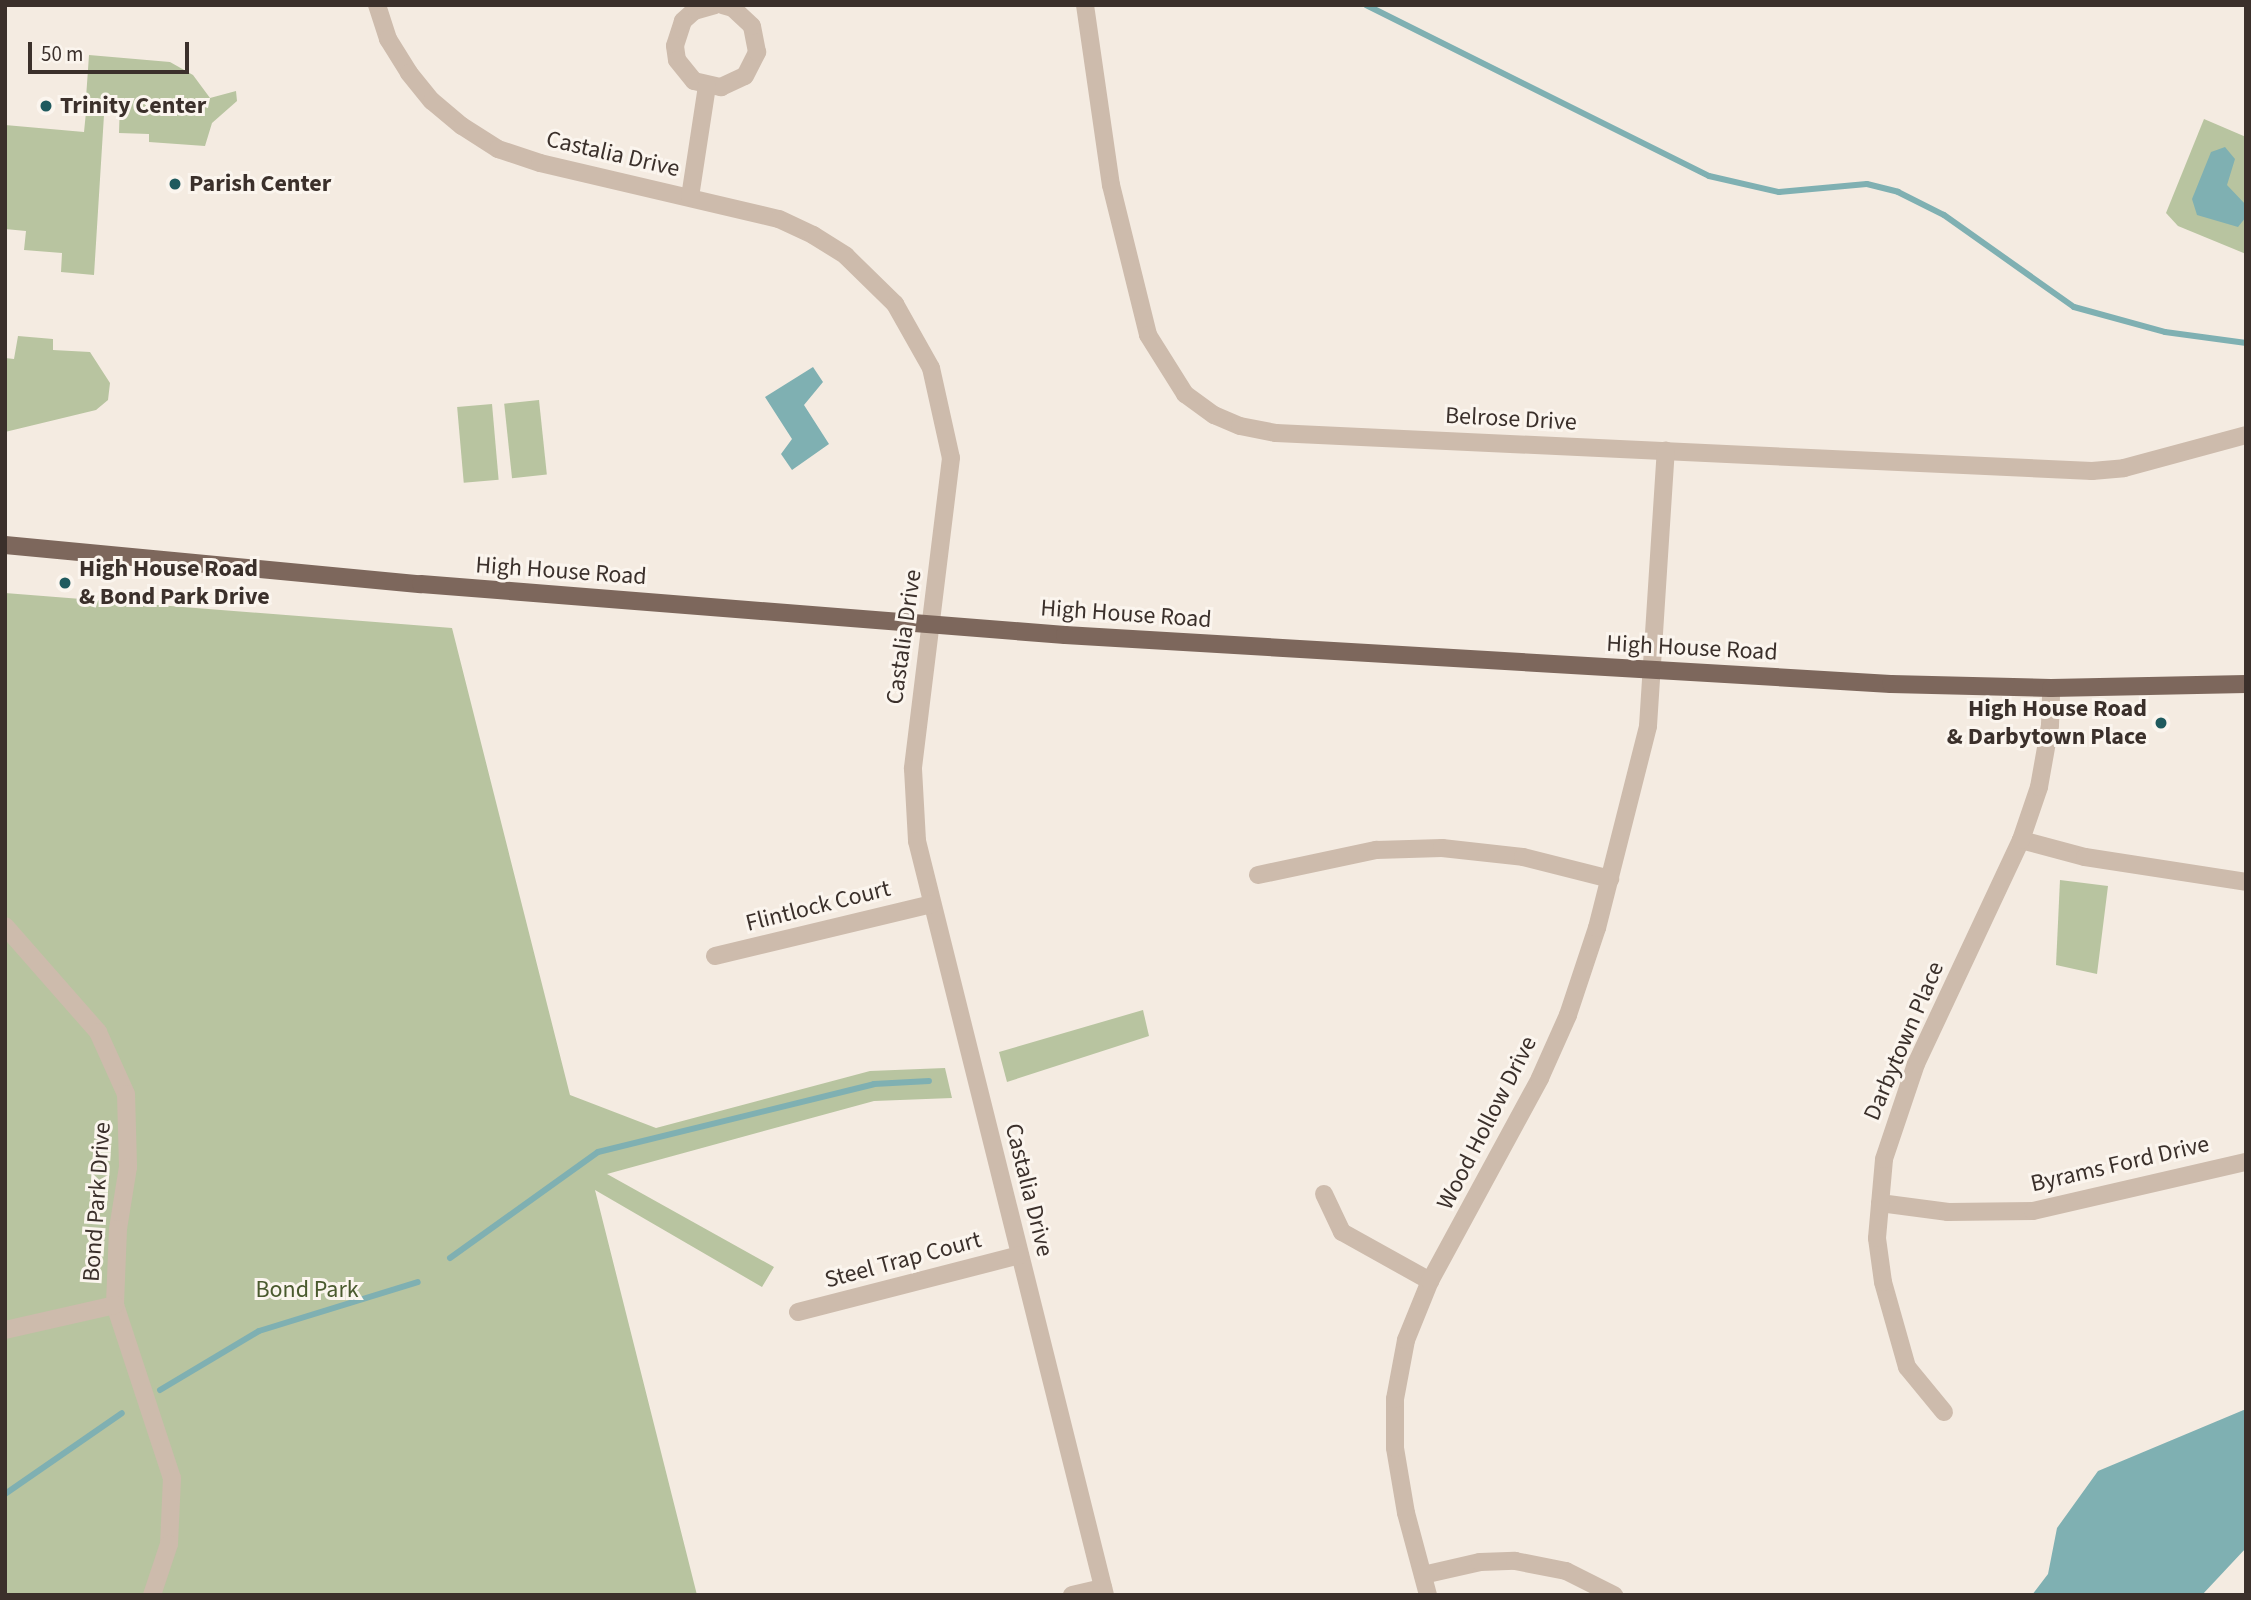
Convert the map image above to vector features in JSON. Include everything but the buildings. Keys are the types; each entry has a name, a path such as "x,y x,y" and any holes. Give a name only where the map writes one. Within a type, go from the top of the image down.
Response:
{"main road":[{"name":"High House Road","path":"5,545 930,625 1654,671 2051,688 2246,684"}],"street":[{"name":"Castalia Drive","path":"377,5 388,39 432,101 498,149 779,219 813,234 846,256 895,304 931,368 951,458 912,769 912,806 932,904 1104,1591"},
{"path":"715,5 694,11 684,21 675,46 684,72 707,86 734,83 745,76 757,52 752,26 733,8 722,5"},
{"name":"Belrose Drive","path":"1084,5 1111,185 1148,335 1168,372 1199,405 1240,426 1276,433 2092,471 2123,468 2246,435"},
{"path":"690,197 707,86"},
{"name":"Wood Hollow Drive","path":"1428,1595 1399,1476 1395,1420 1406,1340 1430,1281 1554,1047 1583,974 1648,726 1654,671 1666,452"},
{"name":"Darbytown Place","path":"1944,1412 1907,1367 1893,1323 1879,1260 1884,1158 1898,1109 2021,840 2039,788 2050,725 2051,688"},
{"path":"2021,840 2085,857 2246,882"},
{"path":"1258,875 1376,850 1442,848 1523,857 1610,879"},
{"name":"Flintlock Court","path":"715,956 932,904"},
{"name":"Bond Park Drive","path":"5,926 98,1031 126,1094 128,1157 115,1260 115,1305 172,1478 169,1544 152,1595"},
{"name":"Byrams Ford Drive","path":"1880,1203 1948,1212 2033,1211 2246,1162"},
{"path":"1324,1194 1342,1233 1430,1281"},
{"name":"Steel Trap Court","path":"798,1312 1020,1255"},
{"path":"5,1330 115,1305"},
{"path":"1423,1574 1480,1562 1515,1561 1566,1571 1614,1595"},
{"path":"1072,1595 1104,1591"}],"green space":[{"path":"89,55 170,62 193,75 210,98 236,91 237,101 212,123 205,146 149,142 149,134 119,133 120,101 86,98"},
{"path":"86,112 104,115 94,275 61,272 62,253 24,250 26,231 5,229 5,125 84,132"},
{"path":"2204,119 2246,137 2246,254 2178,226 2166,213"},
{"path":"18,336 53,339 53,350 90,352 110,383 108,400 96,410 5,432 5,358 14,359"},
{"path":"539,400 547,475 512,478 504,404"},
{"path":"492,404 499,480 464,483 457,407"},
{"name":"Bond Park","path":"5,593 452,628 570,1095 656,1128 870,1071 945,1068 952,1098 874,1101 607,1174 774,1267 762,1287 595,1190 697,1595 5,1595"},
{"path":"2060,880 2108,886 2097,974 2056,965"},
{"path":"1143,1010 1149,1036 1007,1082 999,1052"}],"water":[{"path":"2225,147 2235,159 2227,185 2246,205 2246,217 2238,227 2197,215 2192,199 2211,152"},
{"path":"813,367 823,382 804,405 829,444 792,470 781,454 792,439 765,397"},
{"path":"2246,1409 2246,1548 2202,1595 2032,1595 2048,1574 2057,1528 2098,1471"}],"waterway":[{"path":"1366,5 1709,176 1779,192 1867,184 1898,192 1944,215 2074,307 2165,332 2246,343"},
{"path":"450,1258 598,1152 874,1084 929,1081"},
{"path":"160,1390 259,1331 418,1282"},
{"path":"5,1494 122,1413"}],"place":[{"name":"Trinity Center","path":"46,106"},
{"name":"Parish Center","path":"175,184"},
{"name":"High House Road & Bond Park Drive","path":"65,583"},
{"name":"High House Road & Darbytown Place","path":"2161,723"}]}
